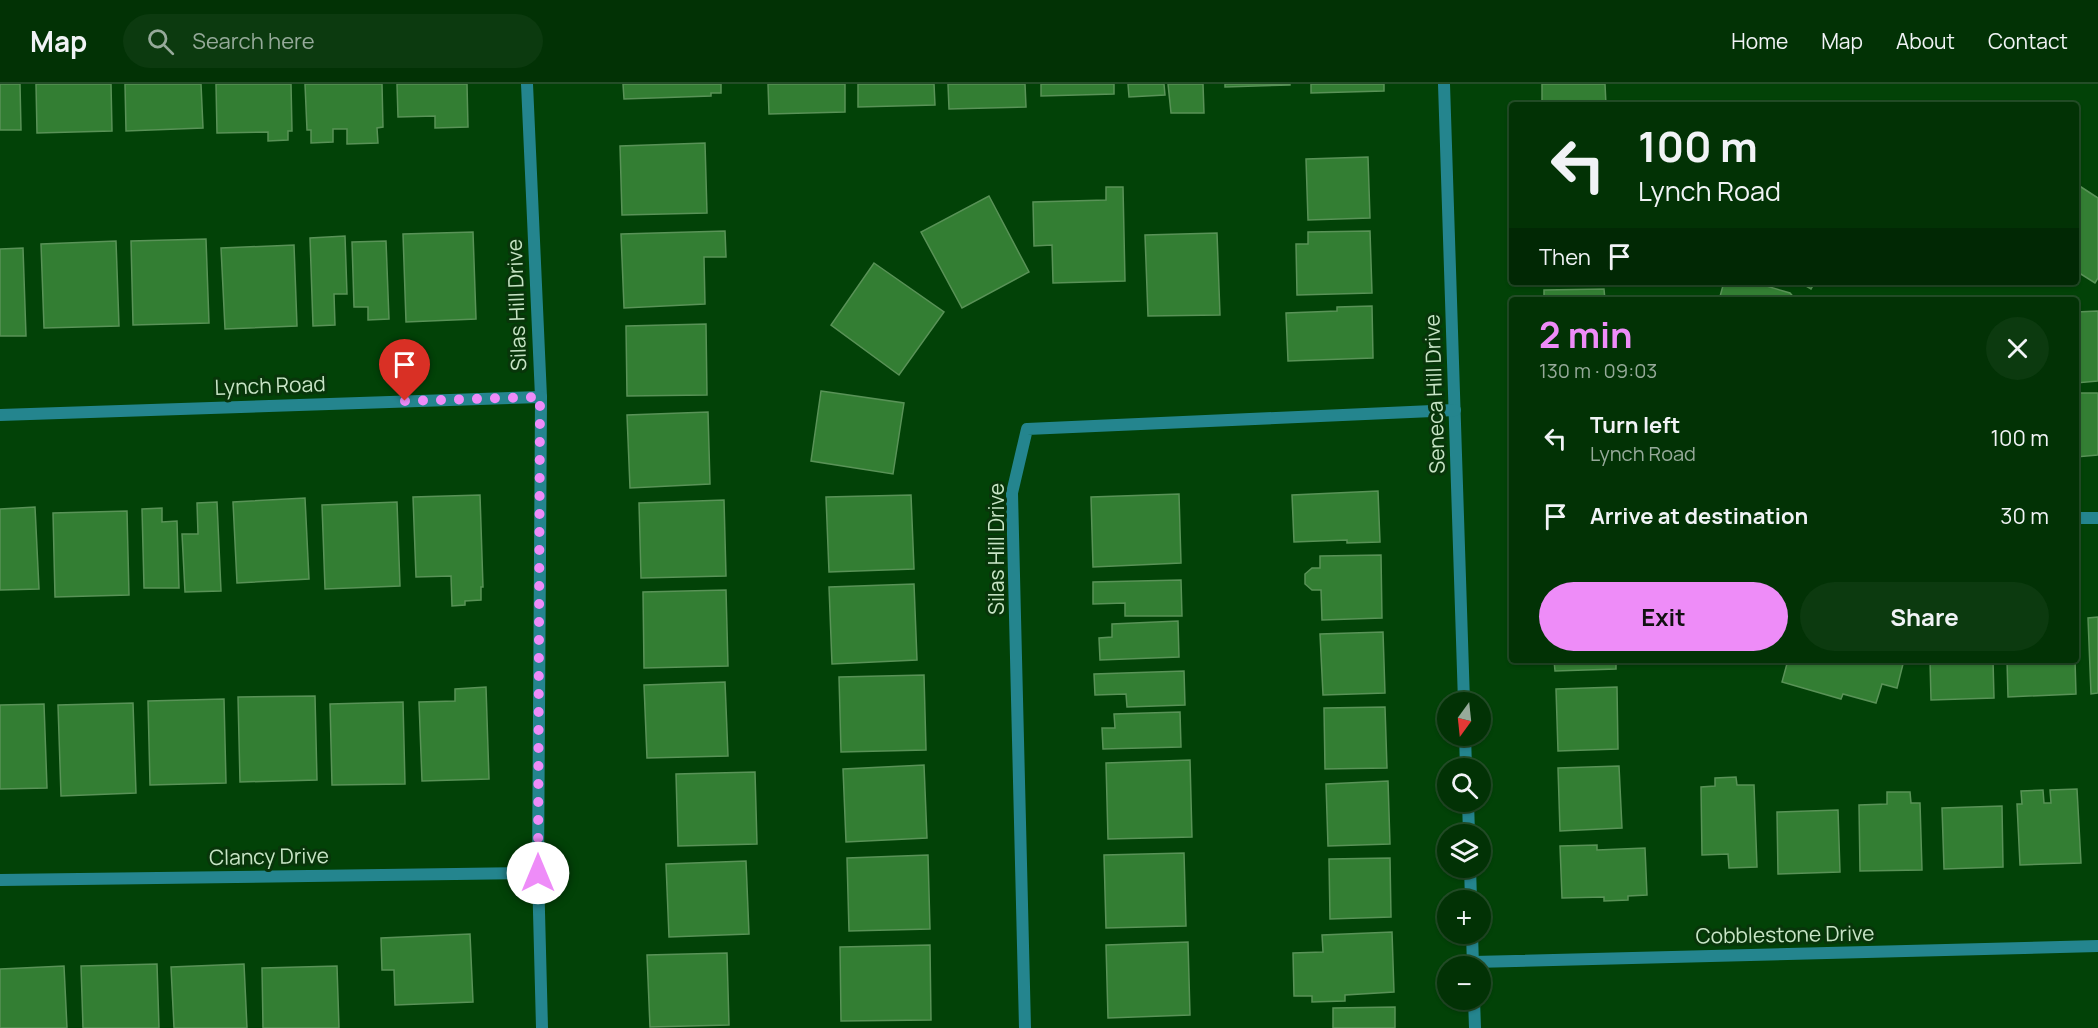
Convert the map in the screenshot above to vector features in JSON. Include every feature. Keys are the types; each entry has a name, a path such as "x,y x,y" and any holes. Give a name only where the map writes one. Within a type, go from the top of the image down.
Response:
{"street":[{"name":"Silas Hill Drive","path":"527,84 540,397 538,873 542,1028"},
{"name":"Seneca Hill Drive","path":"1443,84 1464,692"},
{"name":"Lynch Road","path":"0,415 540,397"},
{"name":"Silas Hill Drive","path":"1025,1028 1012,493 1027,429 1455,410"},
{"path":"2079,518 2098,518"},
{"name":"Clancy Drive","path":"0,880 538,873"},
{"name":"Cobblestone Drive","path":"1491,963 2098,946"},
{"path":"1474,1010 1475,1028"}],"building":[{"path":"0,84 20,84 21,130 0,130"},
{"path":"36,84 111,84 112,131 37,133"},
{"path":"125,84 201,84 203,128 126,131"},
{"path":"216,84 291,84 292,131 288,131 288,140 268,141 268,132 217,133"},
{"path":"305,84 382,84 383,127 377,128 378,143 347,144 347,129 333,129 333,142 311,143 311,130 307,130"},
{"path":"397,84 467,84 468,127 435,128 435,116 398,117"},
{"path":"623,84 721,84 721,93 711,93 711,96 624,99"},
{"path":"768,84 845,84 845,112 769,114"},
{"path":"858,84 934,84 935,105 858,107"},
{"path":"948,84 1025,84 1026,107 949,109"},
{"path":"1041,84 1114,84 1114,94 1041,96"},
{"path":"1128,84 1164,84 1165,95 1129,97"},
{"path":"1168,84 1203,84 1204,113 1171,113"},
{"path":"1225,84 1290,84 1290,85 1225,87"},
{"path":"1311,84 1384,84 1384,91 1311,93"},
{"path":"1542,84 1605,84 1606,102 1542,102"},
{"path":"705,143 707,213 622,215 620,146"},
{"path":"1368,157 1370,218 1308,220 1306,159"},
{"path":"2079,186 2098,198 2098,278 2095,283 2079,273"},
{"path":"1106,187 1123,187 1125,281 1053,283 1052,245 1034,246 1033,202 1106,200"},
{"path":"989,196 1029,272 962,308 921,232"},
{"path":"725,231 726,257 704,257 705,304 624,308 621,234"},
{"path":"1370,231 1372,293 1297,295 1296,244 1308,244 1308,232"},
{"path":"473,232 476,319 406,322 403,234"},
{"path":"1217,233 1220,315 1148,316 1145,235"},
{"path":"345,236 347,294 334,294 335,325 313,326 310,238"},
{"path":"206,239 209,323 133,325 131,241"},
{"path":"116,241 119,326 44,328 41,244"},
{"path":"386,241 389,319 368,320 368,307 354,307 352,242"},
{"path":"294,245 297,326 225,329 221,248"},
{"path":"23,248 26,336 0,336 0,249"},
{"path":"874,263 944,312 899,375 831,325"},
{"path":"1723,285 1763,285 1790,293 1793,297 1720,297"},
{"path":"1604,289 1605,297 1544,297 1544,290"},
{"path":"1372,306 1373,358 1288,361 1286,313 1337,311 1337,307"},
{"path":"2098,311 2098,381 2079,383 2079,312"},
{"path":"706,324 707,395 627,396 626,326"},
{"path":"821,391 904,403 893,474 811,461"},
{"path":"2079,393 2098,393 2098,455 2079,457"},
{"path":"708,412 710,484 630,488 627,415"},
{"path":"1378,491 1380,542 1347,543 1347,540 1294,542 1292,495"},
{"path":"1179,494 1181,563 1093,567 1091,497"},
{"path":"480,495 483,587 481,587 481,600 465,601 465,605 452,606 451,576 416,577 413,497"},
{"path":"911,495 914,569 829,572 826,497"},
{"path":"305,498 309,579 237,583 233,502"},
{"path":"724,500 726,576 641,578 639,503"},
{"path":"217,502 221,591 185,592 182,534 198,534 197,503"},
{"path":"397,502 400,586 325,589 322,505"},
{"path":"35,507 39,589 0,590 0,509"},
{"path":"162,508 162,522 177,521 179,588 144,588 142,509"},
{"path":"127,511 129,595 55,597 53,513"},
{"path":"1381,555 1382,618 1322,620 1321,590 1312,590 1305,584 1305,574 1312,568 1320,568 1320,556"},
{"path":"1181,580 1182,616 1125,616 1125,603 1093,604 1093,582"},
{"path":"914,584 917,660 832,664 829,587"},
{"path":"726,590 728,666 644,668 643,592"},
{"path":"2098,617 2098,693 2091,694 2088,618"},
{"path":"1178,621 1179,657 1100,660 1099,638 1112,637 1112,624"},
{"path":"1383,632 1385,693 1323,695 1320,634"},
{"path":"1554,663 1616,663 1616,669 1555,671"},
{"path":"1787,663 1903,663 1897,688 1882,684 1876,703 1843,694 1841,699 1782,682"},
{"path":"1930,663 1993,663 1994,698 1931,700"},
{"path":"2007,663 2075,663 2076,694 2008,697"},
{"path":"1184,671 1185,705 1127,707 1126,694 1095,695 1094,674"},
{"path":"924,675 926,750 841,752 839,677"},
{"path":"725,682 728,756 647,758 644,685"},
{"path":"486,687 489,779 422,781 419,702 455,701 455,689"},
{"path":"1617,687 1618,749 1558,751 1556,689"},
{"path":"315,696 317,780 240,782 238,697"},
{"path":"224,699 226,783 150,785 148,701"},
{"path":"403,702 405,784 332,785 330,704"},
{"path":"133,703 136,793 61,796 58,705"},
{"path":"44,704 47,788 0,789 0,705"},
{"path":"1385,707 1387,768 1325,769 1324,708"},
{"path":"1180,712 1181,747 1103,749 1102,728 1115,728 1114,714"},
{"path":"1190,760 1192,837 1108,839 1106,763"},
{"path":"924,765 927,838 846,842 843,769"},
{"path":"1619,766 1622,828 1560,831 1558,768"},
{"path":"755,772 757,844 678,846 676,774"},
{"path":"1736,777 1737,785 1754,785 1757,867 1729,868 1728,854 1702,855 1701,787 1715,786 1715,778"},
{"path":"1388,781 1390,844 1328,846 1326,784"},
{"path":"2077,789 2081,863 2020,865 2017,804 2022,804 2021,791 2043,790 2044,803 2051,803 2050,790"},
{"path":"1887,792 1910,792 1911,803 1920,803 1922,870 1860,871 1859,805 1887,804"},
{"path":"2002,806 2003,867 1944,869 1942,808"},
{"path":"1838,810 1840,872 1778,874 1777,812"},
{"path":"1597,845 1597,850 1645,848 1647,895 1628,896 1628,900 1604,901 1604,897 1562,898 1560,846"},
{"path":"1184,853 1186,926 1106,928 1104,855"},
{"path":"928,855 930,929 849,931 847,858"},
{"path":"1390,858 1391,917 1330,919 1329,859"},
{"path":"746,861 749,934 669,937 666,864"},
{"path":"1392,932 1394,992 1345,995 1345,1001 1312,1002 1312,996 1294,996 1293,953 1323,952 1322,935"},
{"path":"470,934 473,1002 395,1005 394,970 382,970 381,938"},
{"path":"1188,942 1190,1015 1108,1018 1106,945"},
{"path":"930,945 931,1020 841,1021 840,947"},
{"path":"727,953 729,1025 650,1027 647,955"},
{"path":"157,964 159,1028 83,1028 81,966"},
{"path":"244,964 247,1028 174,1028 171,967"},
{"path":"64,966 67,1028 0,1028 0,969"},
{"path":"337,966 339,1028 263,1028 262,968"},
{"path":"1395,1007 1395,1028 1333,1028 1333,1008"}],"route":[{"path":"405,401 540,397 538,873"}]}
